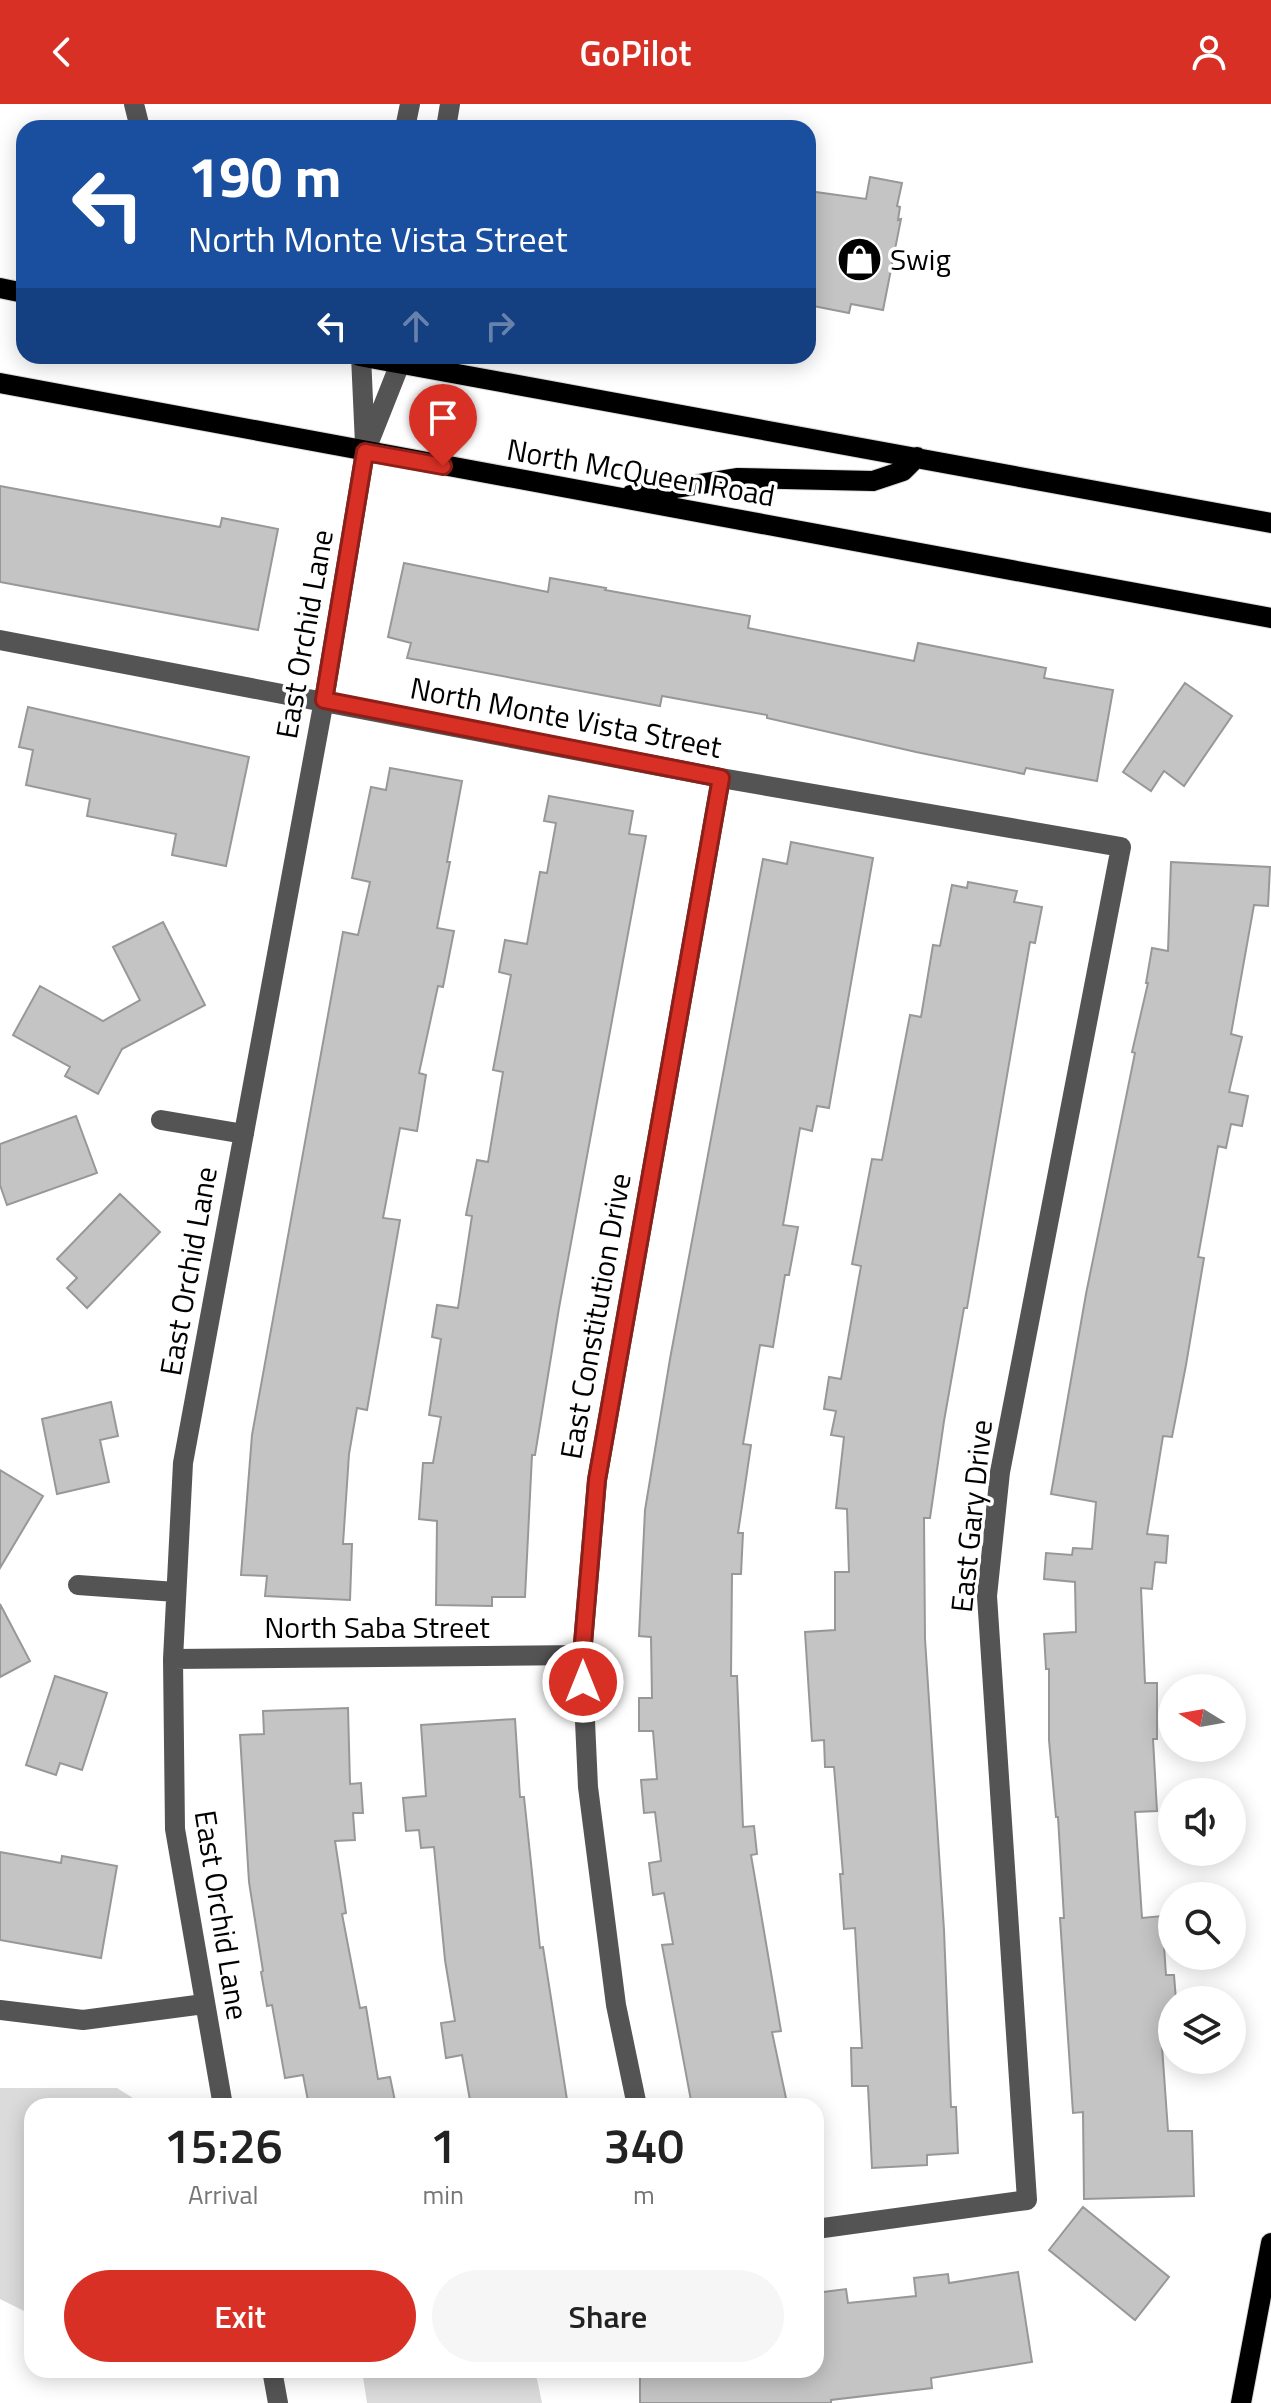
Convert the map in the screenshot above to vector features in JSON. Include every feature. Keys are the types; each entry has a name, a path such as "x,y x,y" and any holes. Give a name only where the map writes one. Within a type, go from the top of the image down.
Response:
{"main road":[{"name":"North McQueen Road","path":"423,364 1271,523"},
{"name":"North McQueen Road","path":"0,383 1271,618"},
{"path":"615,498 738,478 873,481 903,471 917,457"},
{"path":"1241,2403 1271,2243"}],"street":[{"name":"East Orchid Lane","path":"222,2098 175,1829 173,1659 183,1463 324,700 365,452 361,364"},
{"name":"East Orchid Lane","path":"365,452 400,364"},
{"name":"North Monte Vista Street","path":"0,640 721,778 1121,847"},
{"name":"East Constitution Drive","path":"635,2098 616,2005 588,1787 582,1655 597,1480 721,778"},
{"name":"East Gary Drive","path":"824,2228 1027,2200 987,1596 1000,1472 1121,847"},
{"path":"161,1120 244,1134"},
{"path":"78,1585 176,1592"},
{"name":"North Saba Street","path":"173,1659 582,1655"},
{"path":"0,2010 83,2020 204,2004"},
{"path":"273,2378 278,2403"}],"shaded area":[{"path":"0,2088 117,2088 133,2098 24,2098 24,2311 0,2299"},
{"path":"363,2378 536,2378 542,2403 367,2403"}],"building":[{"path":"870,177 902,183 897,206 900,207 898,220 901,219 883,310 851,304 849,313 816,307 816,192 866,199"},
{"path":"0,486 220,527 222,518 278,529 258,630 0,582"},
{"path":"404,563 548,592 550,578 606,588 750,616 748,628 914,661 918,643 1046,668 1044,678 1113,690 1097,781 1026,768 1024,774 767,718 767,715 662,696 660,706 407,658 411,643 388,637"},
{"path":"1185,683 1232,716 1184,786 1164,771 1151,791 1123,772"},
{"path":"28,707 249,757 226,866 172,855 176,834 87,816 90,799 26,785 33,750 19,747"},
{"path":"390,768 462,781 437,928 454,931 443,987 438,986 419,1073 426,1075 417,1131 400,1128 383,1218 400,1220 367,1410 357,1408 349,1454 343,1544 352,1544 350,1600 265,1596 267,1576 241,1575 252,1435 343,932 358,935 370,882 352,878 371,787 386,790"},
{"path":"549,796 633,811 629,834 646,836 535,1455 532,1455 525,1597 492,1597 492,1606 436,1605 437,1521 419,1519 423,1463 433,1463 441,1417 429,1415 441,1339 432,1337 437,1305 458,1308 472,1216 466,1215 477,1160 488,1162 503,1072 493,1070 511,975 499,972 505,940 527,944 540,872 547,873 556,823 544,821"},
{"path":"791,842 873,858 829,1108 817,1106 812,1131 800,1128 783,1225 798,1227 789,1275 785,1275 773,1347 760,1345 743,1444 751,1445 738,1533 743,1533 741,1574 732,1574 731,1676 737,1676 743,1827 754,1826 757,1854 751,1855 781,2031 772,2032 786,2098 691,2098 662,1945 673,1944 664,1893 653,1895 649,1863 661,1861 655,1812 644,1813 641,1780 657,1779 653,1731 639,1731 639,1698 652,1698 651,1637 639,1636 645,1510 763,859 787,864"},
{"path":"1171,862 1270,867 1268,906 1254,905 1231,1034 1242,1037 1229,1092 1248,1096 1242,1126 1231,1124 1226,1148 1218,1146 1198,1257 1204,1258 1186,1365 1172,1437 1163,1436 1147,1534 1168,1536 1166,1563 1155,1562 1152,1589 1141,1588 1145,1683 1157,1683 1157,1739 1153,1739 1157,1811 1135,1812 1142,1918 1158,1916 1158,1970 1174,1975 1175,1986 1158,1986 1158,2074 1164,2074 1168,2131 1192,2131 1194,2196 1084,2199 1083,2112 1073,2113 1060,1918 1064,1918 1058,1817 1049,1740 1049,1669 1046,1669 1044,1634 1076,1632 1075,1582 1044,1579 1046,1553 1072,1555 1073,1548 1092,1549 1096,1502 1051,1494 1086,1294 1148,983 1152,948 1168,951"},
{"path":"968,882 1017,891 1014,902 1042,907 1035,943 1030,942 967,1308 964,1308 944,1421 930,1518 924,1518 925,1639 944,1930 951,2107 956,2107 958,2153 927,2155 927,2165 872,2168 868,2086 852,2086 851,2048 862,2048 855,1928 844,1929 834,1767 825,1767 824,1740 812,1741 805,1632 835,1630 835,1572 849,1572 847,1509 836,1508 844,1437 831,1435 836,1411 824,1409 829,1377 841,1379 861,1266 852,1264 872,1159 882,1160 910,1015 921,1017 933,945 940,946 952,885 967,888"},
{"path":"163,922 205,1005 122,1049 98,1094 65,1076 70,1067 13,1035 40,986 103,1021 140,1000 113,947"},
{"path":"76,1116 97,1173 7,1205 0,1185 0,1144"},
{"path":"120,1194 160,1232 87,1308 67,1288 77,1278 57,1259"},
{"path":"111,1402 118,1436 100,1440 109,1482 57,1494 42,1419"},
{"path":"0,1470 43,1496 0,1568"},
{"path":"0,1604 30,1661 0,1677"},
{"path":"55,1676 107,1693 82,1770 60,1763 56,1775 26,1765"},
{"path":"348,1708 350,1784 361,1783 363,1813 353,1813 355,1840 335,1841 346,1913 342,1914 360,2008 366,2007 378,2079 390,2077 394,2098 307,2098 303,2075 285,2078 272,2005 267,2006 249,1882 240,1735 264,1734 263,1711"},
{"path":"515,1719 520,1797 524,1797 540,1948 543,1947 567,2098 470,2098 462,2055 446,2058 441,2023 455,2021 445,1960 434,1847 421,1848 419,1830 406,1831 403,1798 426,1796 421,1725"},
{"path":"0,1852 61,1863 62,1856 117,1866 101,1958 0,1940"},
{"path":"1083,2207 1169,2277 1135,2320 1049,2250"},
{"path":"1018,2272 1032,2362 931,2378 932,2388 831,2400 831,2403 640,2403 640,2378 824,2378 824,2292 846,2289 848,2303 916,2296 914,2278 948,2274 949,2283"}],"place":[{"name":"Swig","path":"859,259"}],"route":[{"path":"443,466 365,452 324,700 721,778 597,1480 582,1655 583,1682"}]}
